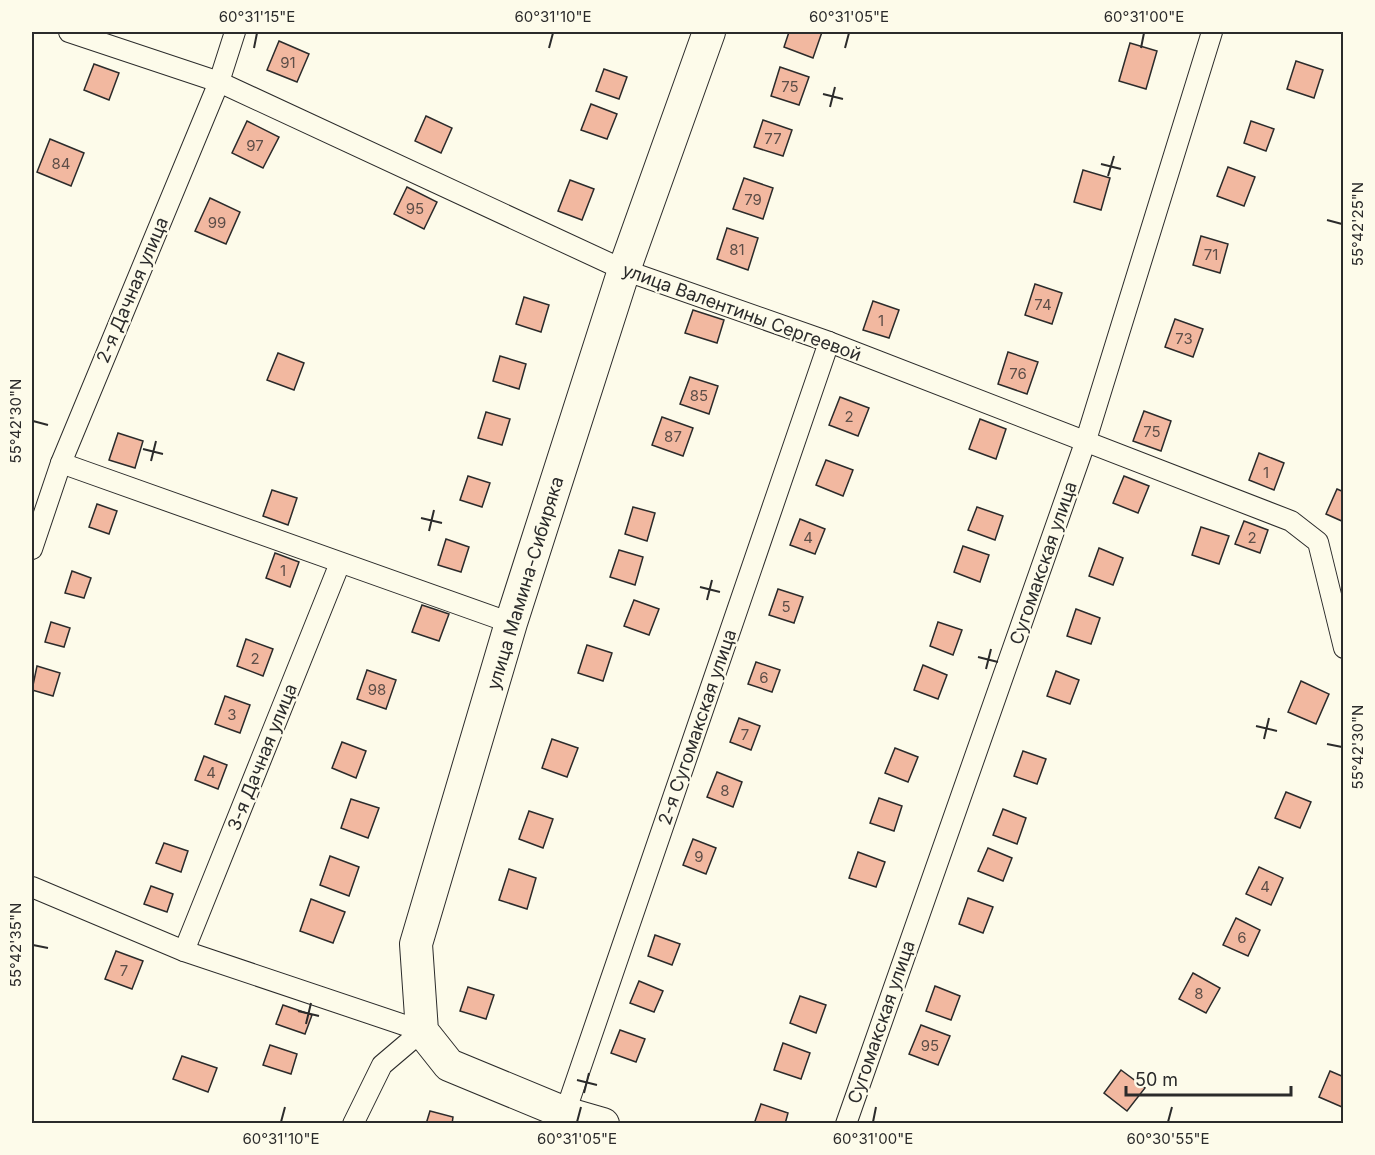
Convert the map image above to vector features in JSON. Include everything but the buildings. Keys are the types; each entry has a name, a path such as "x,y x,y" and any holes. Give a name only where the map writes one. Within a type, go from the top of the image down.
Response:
{"main road":[{"name":"улица Мамина-Сибиряка","path":"422,1031 416,944 511,624 624,270 709,32"},
{"path":"422,1031 449,1065 565,1113 603,1124"}],"street":[{"name":"улица Валентины Сергеевой","path":"69,32 219,82 624,270 829,342 1291,521 1318,542 1344,648"},
{"name":"2-я Дачная улица","path":"32,549 61,463 219,82 235,32"},
{"name":"Сугомакская улица","path":"846,1124 1086,440 1210,32"},
{"name":"2-я Сугомакская улица","path":"565,1113 829,342"},
{"path":"61,463 511,624"},
{"name":"3-я Дачная улица","path":"183,951 340,563"},
{"path":"32,887 183,951 422,1031"},
{"path":"353,1124 382,1065 422,1031"}]}
